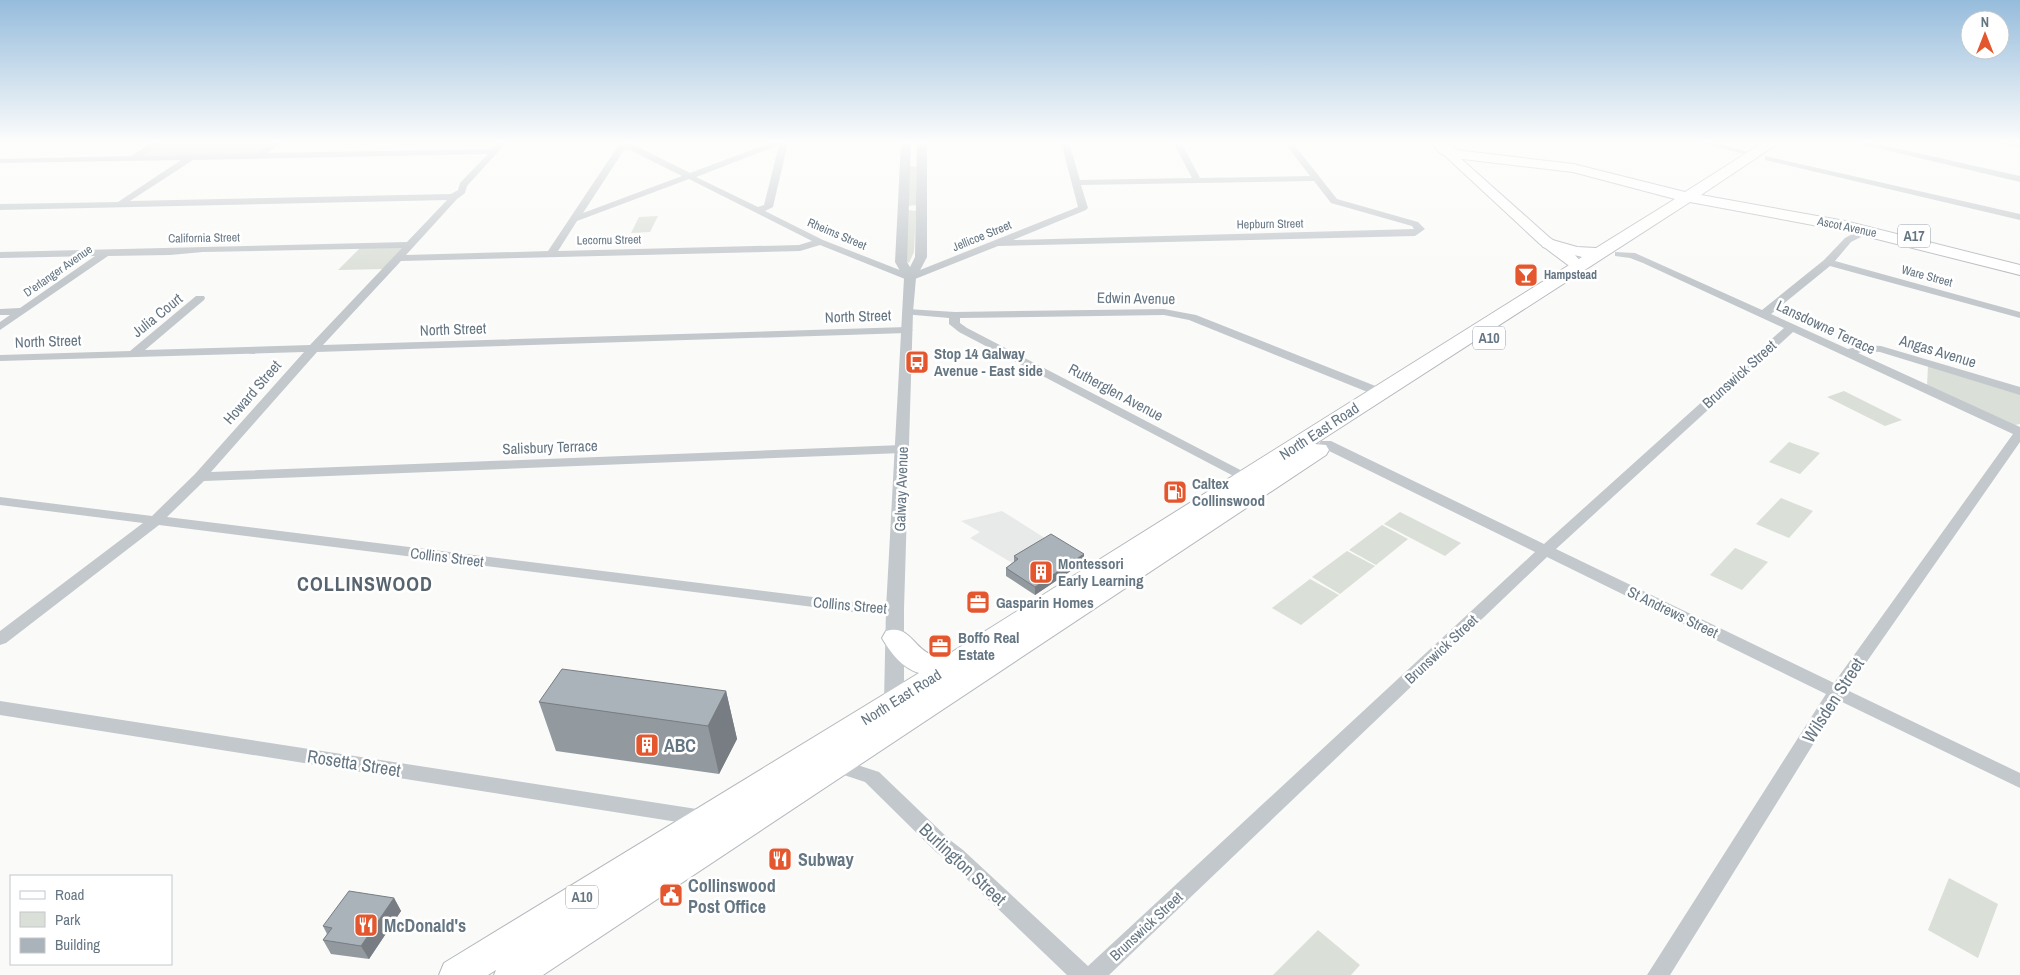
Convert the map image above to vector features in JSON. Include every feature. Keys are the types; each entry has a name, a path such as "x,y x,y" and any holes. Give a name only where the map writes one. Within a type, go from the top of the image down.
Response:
{"highway":[{"name":"A17","path":"1659,188 1697,196"},
{"name":"A17","path":"1662,188 1697,196"},
{"name":"North East Road","path":"457,975 707,819 898,711 1318,440 1575,272 1599,253 1711,188"},
{"name":"North East Road","path":"512,975 836,765 948,667 1245,478 1318,440 1379,392 1575,272 1618,254 1697,196 1716,188"},
{"path":"1726,188 1727,192 1761,204"},
{"name":"Ascot Avenue","path":"1697,196 1761,204 1862,224 2020,262"},
{"name":"Ascot Avenue","path":"1697,196 1876,233 2020,270"},
{"path":"1547,243 1582,253 1599,253"},
{"path":"895,638 919,664 931,668 948,667"}],"main road":[{"path":"1486,188 1547,243 1551,254 1562,266 1575,272"}],"street":[{"path":"121,204 146,188"},
{"name":"Howard Street","path":"0,639 155,521 200,476 313,348 453,197 462,191 463,188"},
{"path":"551,254 595,188"},
{"path":"575,219 660,188"},
{"name":"Rheims Street","path":"713,188 820,242 910,278"},
{"path":"757,211 768,208 772,188"},
{"name":"Galway Avenue","path":"904,188 901,262 910,278"},
{"name":"Galway Avenue","path":"898,711 895,609 907,312 910,278 920,257 921,188"},
{"name":"Jellicoe Street","path":"910,278 1083,208 1078,188"},
{"name":"Hepburn Street","path":"998,243 1409,233 1420,229 1415,224 1343,205 1334,201 1323,188"},
{"path":"1893,188 2020,218"},
{"path":"0,207 453,197"},
{"path":"1764,314 1828,262 1848,240 1859,234 1876,233"},
{"name":"Lecornu Street","path":"398,258 800,248 820,242"},
{"name":"California Street","path":"0,256 178,252 203,249 409,245"},
{"name":"D'erlanger Avenue","path":"0,327 106,253"},
{"name":"Lansdowne Terrace","path":"1618,254 1640,258 2020,433"},
{"name":"Ware Street","path":"1828,262 2020,315"},
{"name":"Julia Court","path":"132,354 200,298"},
{"path":"0,312 24,311"},
{"name":"Edwin Avenue","path":"907,312 955,315 1164,312 1192,317 1379,392"},
{"name":"Rutherglen Avenue","path":"955,315 954,324 963,330 1245,478"},
{"name":"Brunswick Street","path":"1094,975 1546,550 1792,327"},
{"name":"North Street","path":"0,358 907,330"},
{"name":"Angas Avenue","path":"1847,353 1864,348 1881,349 2020,391"},
{"name":"Wilsden Street","path":"1658,975 1837,691 2020,433"},
{"name":"St Andrews Street","path":"1318,440 2020,781"},
{"name":"Salisbury Terrace","path":"200,476 902,449"},
{"name":"Collins Street","path":"0,501 850,607 895,609"},
{"name":"Rosetta Street","path":"0,708 707,819"},
{"name":"Burlington Street","path":"836,765 872,777 1083,975"}],"shaded area":[{"path":"1002,511 1051,542 1014,564 970,538 980,532 961,521"}],"green space":[{"path":"909,188 916,188 916,205 908,206"},
{"path":"908,210 916,211 914,252 909,263 907,262 905,252"},
{"path":"658,216 650,232 631,233 639,217"},
{"path":"406,246 384,269 338,270 361,247"},
{"path":"1928,366 2020,394 2020,424 2015,425 1927,386"},
{"path":"1844,391 1902,420 1885,426 1827,397"},
{"path":"1789,442 1820,453 1800,474 1769,462"},
{"path":"1781,498 1813,511 1789,538 1756,524"},
{"path":"1400,512 1461,543 1445,556 1384,524"},
{"path":"1382,525 1408,539 1376,565 1349,550"},
{"path":"1735,548 1768,562 1742,590 1710,575"},
{"path":"1347,551 1375,566 1340,594 1312,577"},
{"path":"1310,579 1339,595 1301,625 1272,608"},
{"path":"1949,878 1998,904 1978,958 1928,930"},
{"path":"1318,930 1360,965 1351,975 1273,975"}],"building":[{"name":"Montessori Early Learning","path":"1051,534 1084,554 1035,587 1006,568 1018,559 1014,556"},
{"path":"562,669 726,691 708,726 539,702"},
{"path":"349,891 394,898 361,946 323,940 332,928 323,926"}],"place":[{"name":"Hampstead","path":"1526,275"},
{"name":"Stop 14 Galway Avenue - East side","path":"917,362"},
{"name":"Caltex Collinswood","path":"1175,492"},
{"name":"Montessori Early Learning","path":"1041,572"},
{"name":"Gasparin Homes","path":"978,602"},
{"name":"Boffo Real Estate","path":"940,646"},
{"name":"ABC","path":"647,745"},
{"name":"Subway","path":"780,859"},
{"name":"Collinswood Post Office","path":"671,895"},
{"name":"McDonald's","path":"366,925"}],"district":[{"name":"COLLINSWOOD","path":"365,583"}]}
